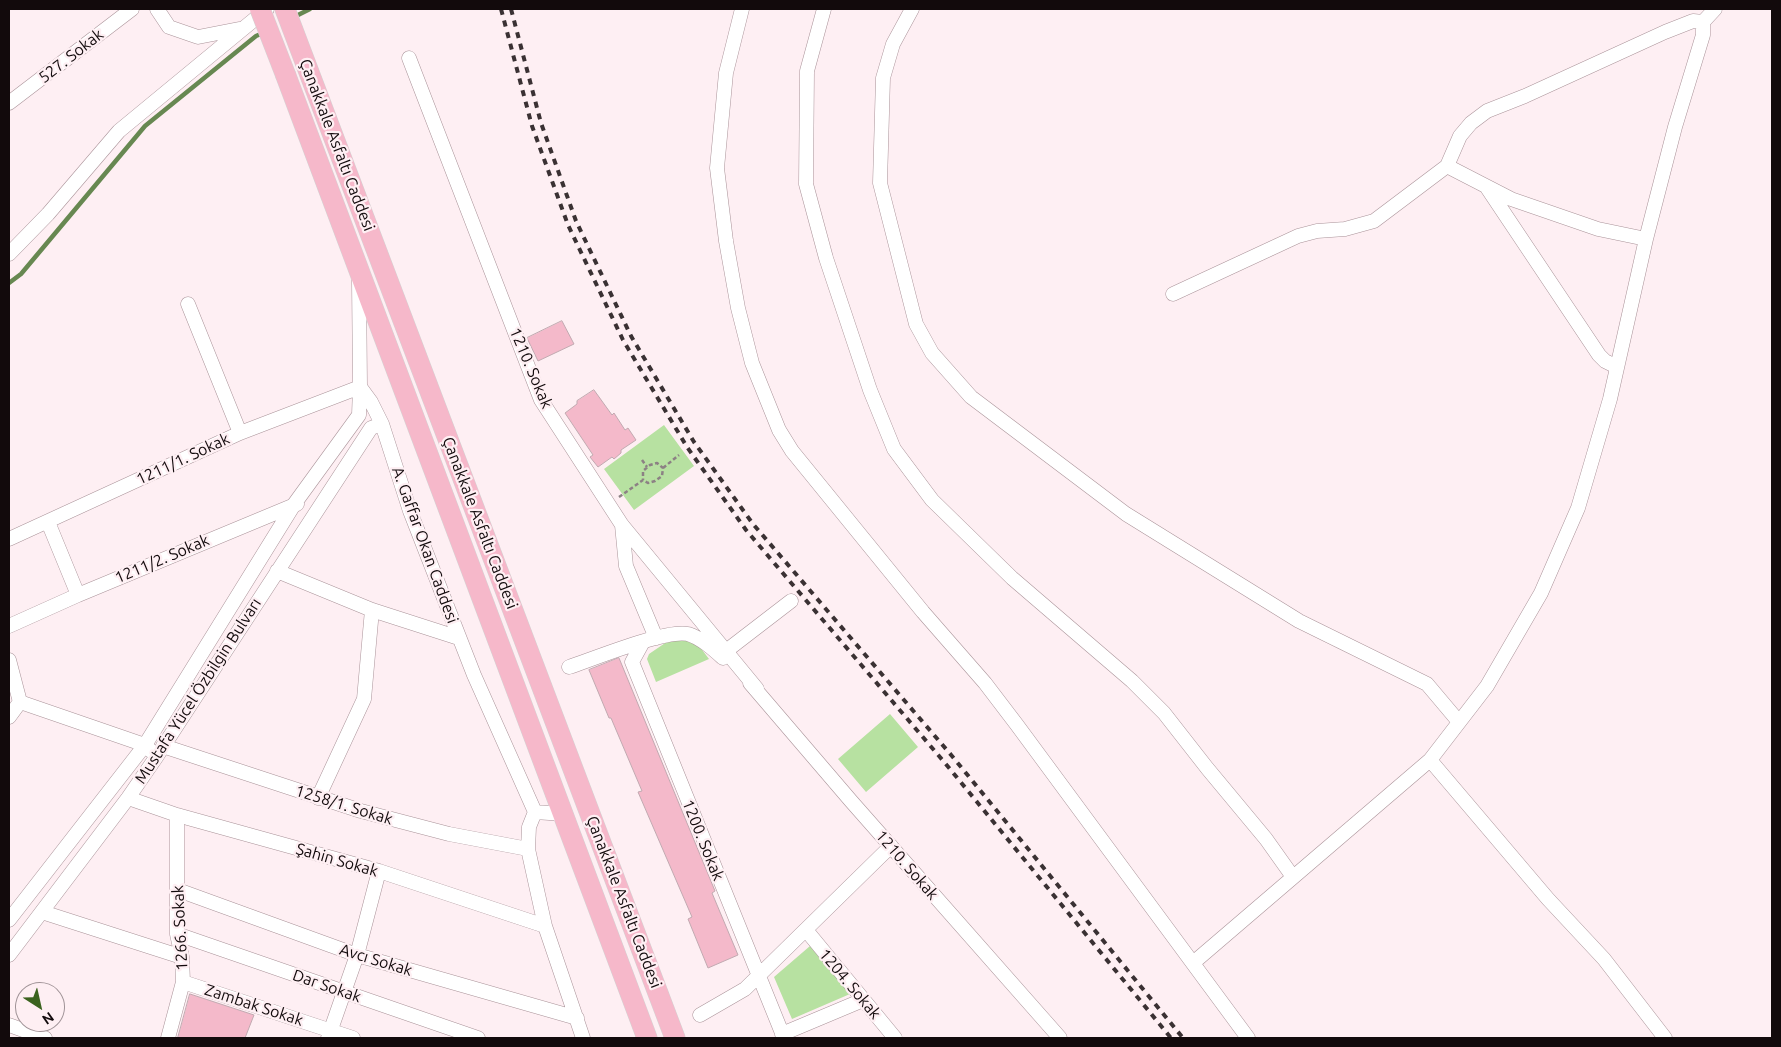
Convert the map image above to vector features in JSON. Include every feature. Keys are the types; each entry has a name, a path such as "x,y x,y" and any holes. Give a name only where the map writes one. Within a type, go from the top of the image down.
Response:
{"highway":[{"name":"Çanakkale Asfaltı Caddesi","path":"260,9 647,1038"},
{"name":"Çanakkale Asfaltı Caddesi","path":"285,9 675,1038"}],"street":[{"name":"527. Sokak","path":"12,101 132,9"},
{"path":"157,9 169,27 198,37 241,29"},
{"path":"9,254 48,214 119,131 267,9"},
{"path":"742,9 726,73 717,168 726,241 738,308 752,363 779,430 792,451 817,483 1001,704 1248,1038"},
{"path":"824,9 807,71 806,184 826,258 870,390 894,449 932,500 1012,578 1132,681 1164,713 1266,839 1293,876"},
{"path":"912,9 893,44 882,78 880,183 916,324 932,353 971,397 1126,514 1299,621 1427,684 1459,722"},
{"path":"1193,963 1430,760 1487,686 1541,593 1578,508 1610,399 1646,239 1674,127 1703,35 1703,22 1715,9"},
{"path":"1173,294 1298,236 1317,231 1346,229 1374,221 1447,166 1460,136 1471,123 1487,111 1526,96 1665,32 1693,22 1703,22"},
{"name":"1210. Sokak","path":"408,58 542,400 622,524 757,689 891,846 1060,1038"},
{"path":"9,86 12,101"},
{"path":"1447,166 1511,199 1598,229 1646,239"},
{"path":"1486,186 1600,355 1605,361 1617,367"},
{"path":"359,269 359,415 376,426"},
{"path":"188,304 240,433"},
{"name":"A. Gaffar Okan Caddesi","path":"360,387 371,402 376,426 459,638 535,812"},
{"name":"1211/1. Sokak","path":"9,539 240,433 360,387"},
{"name":"Mustafa Yücel Özbilgin Bulvarı","path":"9,920 144,745 295,503 359,415"},
{"name":"Mustafa Yücel Özbilgin Bulvarı","path":"9,955 128,798 318,508 376,426"},
{"path":"295,503 318,508"},
{"name":"1211/2. Sokak","path":"9,626 295,503"},
{"path":"48,522 78,595"},
{"path":"622,524 626,566 649,640"},
{"path":"277,571 372,610 459,638"},
{"path":"726,651 791,601"},
{"path":"318,798 364,699 372,610"},
{"name":"1210. Sokak","path":"569,667 663,635 688,634 708,645 757,689"},
{"name":"1200. Sokak","path":"649,640 632,662 783,1036"},
{"path":"9,660 20,702"},
{"path":"20,702 160,751"},
{"path":"9,717 20,702"},
{"name":"1258/1. Sokak","path":"160,751 361,811 449,834 528,849"},
{"path":"1430,760 1548,899 1604,959 1665,1038"},
{"name":"Şahin Sokak","path":"128,798 177,815 379,872 545,926"},
{"path":"564,814 535,812 528,827 528,849 545,926 583,1038"},
{"name":"1266. Sokak","path":"168,1038 183,982 182,957 177,934 177,815"},
{"path":"700,1015 745,989 891,846"},
{"path":"329,1035 357,955 379,872"},
{"name":"Avcı Sokak","path":"178,890 357,955 577,1018"},
{"path":"42,912 182,957"},
{"name":"1204. Sokak","path":"806,930 895,1038"},
{"name":"Dar Sokak","path":"177,934 478,1038"},
{"name":"Zambak Sokak","path":"183,982 329,1035 353,1038"},
{"path":"783,1036 863,1000"},
{"path":"9,1025 45,1038"}],"path":[{"path":"643,480 648,483 657,480 662,476 663,468 679,455"},
{"path":"642,460 647,467"},
{"path":"643,480 643,471 647,467 657,463 663,468"},
{"path":"609,504 643,480"},
{"path":"657,480 660,483"}],"green space":[{"path":"664,425 694,466 634,510 604,469"},
{"path":"685,638 700,647 709,659 656,682 647,659 649,654 671,639"},
{"path":"890,714 918,747 866,792 838,759"},
{"path":"810,946 850,994 792,1019 774,977"}],"building":[{"path":"562,321 574,344 538,361 527,338"},
{"path":"594,390 612,415 614,413 625,430 628,428 636,440 621,450 621,453 614,459 612,457 598,467 590,457 593,455 565,413 577,404 577,401"},
{"path":"619,658 715,891 712,893 738,955 708,968 688,919 692,917 638,792 642,791 589,670"},
{"path":"190,994 254,1015 245,1038 178,1038"}],"waterway":[{"path":"294,17 310,9"},
{"path":"9,283 21,274 145,126 256,36 263,33"}],"railway":[{"path":"501,9 532,126 568,225 623,340 687,447 746,530 945,763 1171,1038"},
{"path":"511,9 541,123 576,221 631,336 694,442 753,524 952,756 1183,1038"}]}
